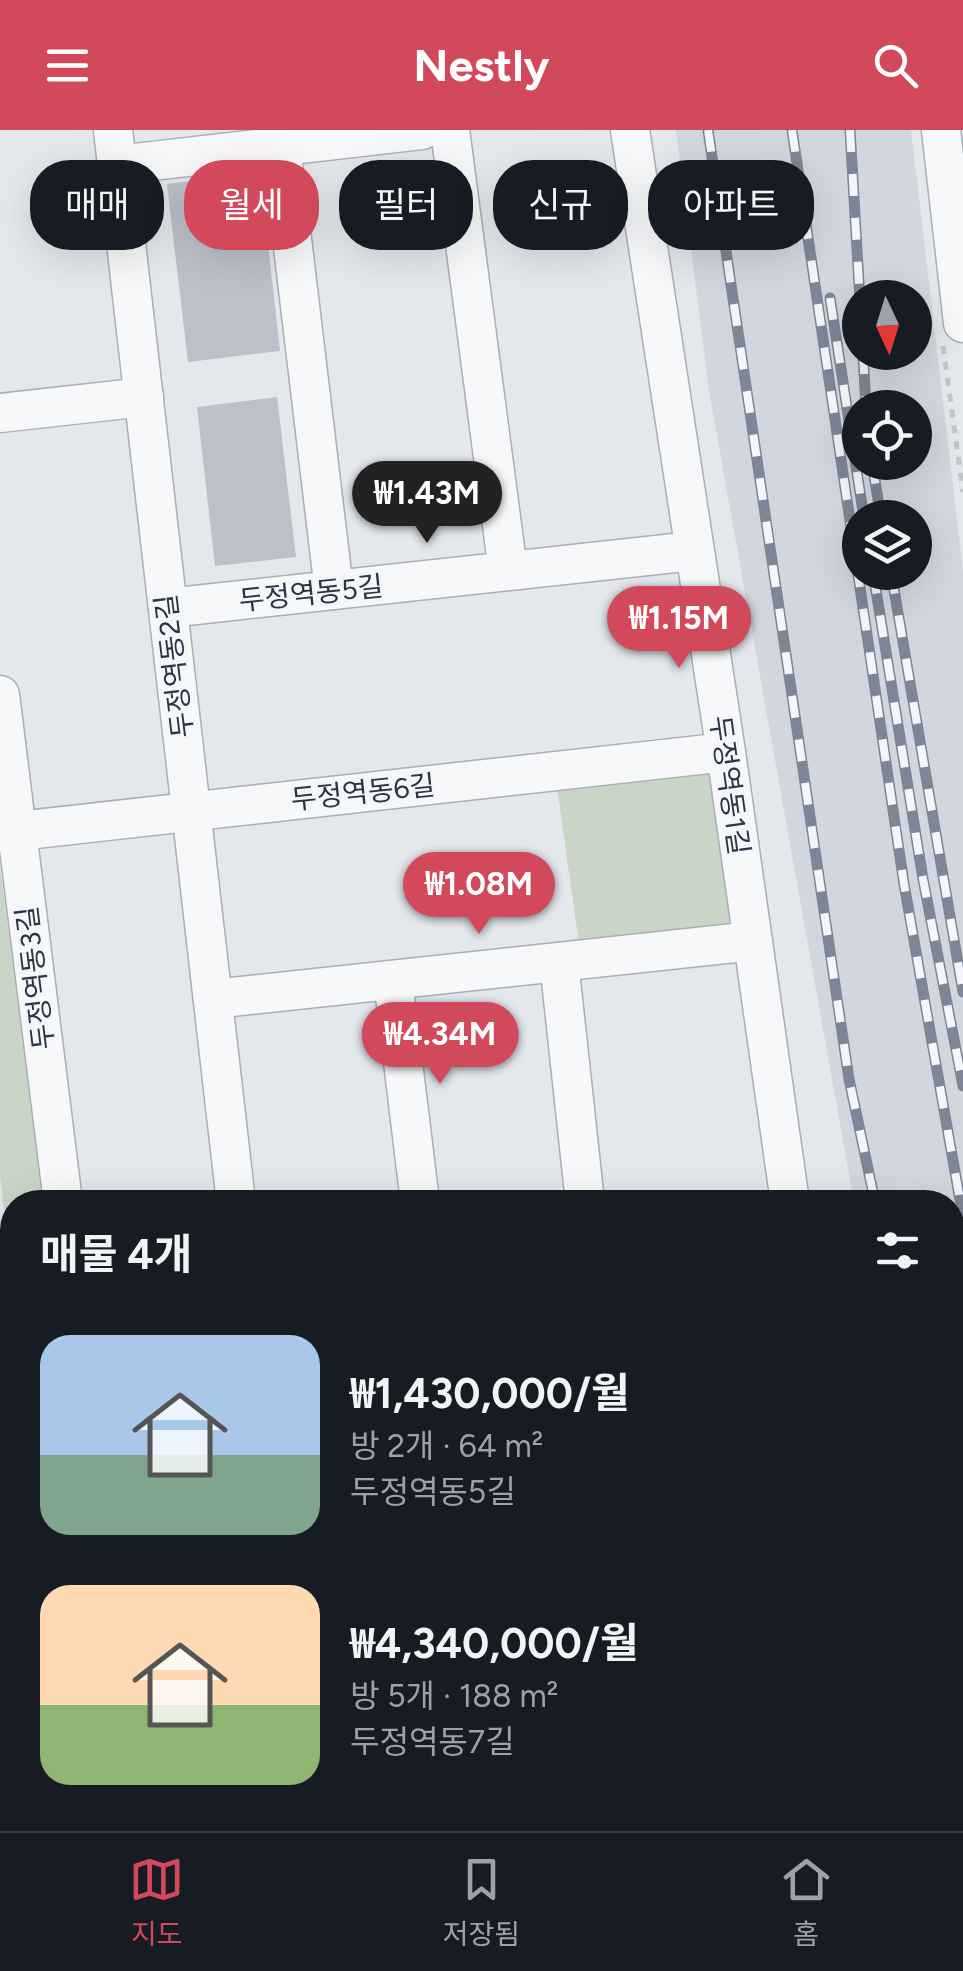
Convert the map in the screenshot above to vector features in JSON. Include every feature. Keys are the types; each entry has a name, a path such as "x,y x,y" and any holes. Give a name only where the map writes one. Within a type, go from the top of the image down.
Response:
{"street":[{"path":"115,147 281,146 422,130"},
{"path":"450,130 508,572"},
{"name":"두정역동1길","path":"630,130 726,752 788,1190"},
{"path":"942,130 963,323"},
{"path":"281,146 334,590"},
{"name":"두정역동2길","path":"115,147 235,1190"},
{"path":"0,413 144,397"},
{"name":"두정역동5길","path":"168,608 693,551"},
{"name":"두정역동3길","path":"0,694 9,832 61,1190"},
{"name":"두정역동6길","path":"9,832 726,752"},
{"path":"213,1000 753,941"},
{"path":"558,962 584,1190"},
{"path":"392,980 418,1190"}],"shaded area":[{"path":"676,130 911,130 929,280 842,280 842,370 932,370 932,308 963,571 963,1190 852,1190 709,391 691,250 814,250 814,160 680,160"}],"green space":[{"path":"717,762 742,935 580,951 556,780"},
{"path":"0,868 43,1190 2,1190"}],"building":[{"path":"184,182 184,250 269,250 280,351 188,362 167,184"},
{"path":"277,397 296,557 215,566 197,407"}],"railway":[{"path":"708,130 849,1079 872,1190"},
{"path":"792,130 904,884 958,1190"},
{"path":"850,130 859,280"},
{"path":"830,298 861,500"},
{"path":"864,370 865,390"},
{"path":"875,480 878,500"},
{"path":"876,590 923,879 963,1086"},
{"path":"894,590 963,992"}]}
